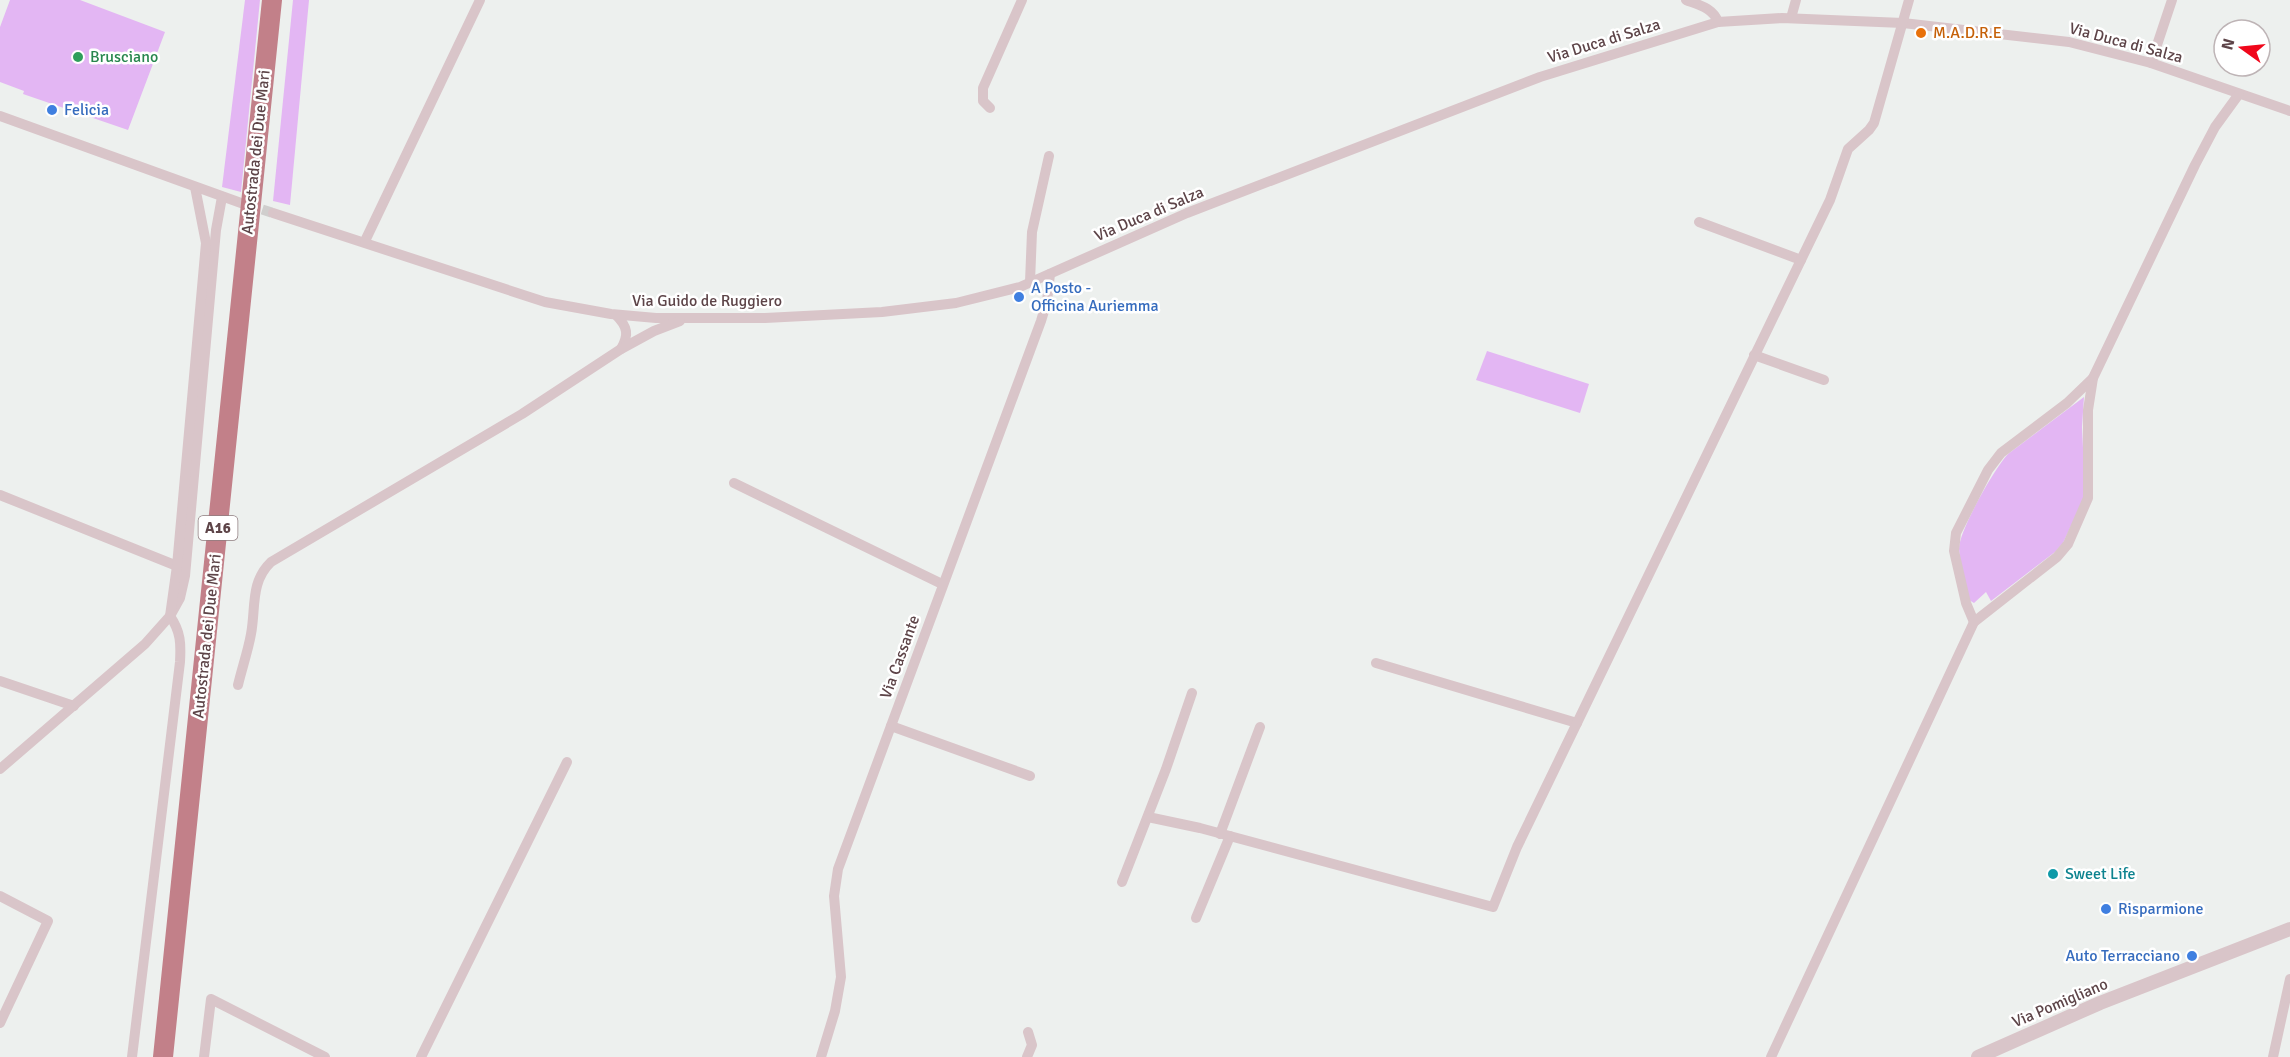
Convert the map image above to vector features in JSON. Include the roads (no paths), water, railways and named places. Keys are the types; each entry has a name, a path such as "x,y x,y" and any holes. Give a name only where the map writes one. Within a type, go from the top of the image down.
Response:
{"highway":[{"name":"Autostrada dei Due Mari","path":"163,1057 272,0"},
{"name":"Autostrada dei Due Mari","path":"176,1057 284,0"}],"street":[{"path":"365,241 480,0"},
{"path":"990,108 982,100 983,88 1022,0"},
{"path":"1686,0 1706,8 1715,15 1718,22"},
{"path":"1791,18 1796,0"},
{"path":"1148,817 1225,835 1493,907 1517,848 1830,200 1848,149 1874,123 1909,0"},
{"path":"2151,63 2172,0"},
{"name":"Via Duca di Salza","path":"1009,290 1187,213 1540,76 1718,22 1791,18 1903,23 2069,42 2151,63 2290,111"},
{"path":"1771,1057 1974,622 2056,557 2068,544 2077,527 2089,490 2088,410 2093,378 2215,126 2239,94"},
{"path":"0,116 241,203"},
{"path":"1030,282 1032,232 1049,156"},
{"path":"132,1057 180,662 181,640 178,628 170,616 177,566 206,243 195,187"},
{"path":"0,769 145,644 170,616 180,598 185,576 214,252 222,197"},
{"name":"Via Guido de Ruggiero","path":"273,213 365,241 545,302 616,315 656,318 765,318 882,312 956,303 1009,290"},
{"path":"1699,222 1801,260"},
{"name":"Via Cassante","path":"821,1057 835,1011 841,977 834,896 838,869 1041,321 1047,301 1050,274"},
{"path":"616,315 626,327 627,334 621,349"},
{"path":"238,685 252,632 256,587 263,570 271,562 522,414 621,349 688,318"},
{"path":"1754,356 1824,380"},
{"path":"1974,622 1966,603 1954,551 1956,533 1988,470 2001,453 2067,403 2093,378"},
{"path":"734,483 942,584"},
{"path":"0,495 177,566"},
{"path":"1376,663 1577,723"},
{"path":"0,681 74,706"},
{"path":"1122,882 1148,817 1192,693"},
{"path":"891,726 1030,776"},
{"path":"1196,918 1260,727"},
{"path":"421,1057 567,762"},
{"path":"0,896 48,921 0,1023"},
{"name":"Via Pomigliano","path":"1978,1057 2100,1003 2290,929"},
{"path":"2273,1057 2290,979"},
{"path":"204,1057 211,999 325,1057"},
{"path":"1027,1057 1032,1046 1028,1032"}],"tunnel":[{"path":"248,205 273,213"}],"place":[{"name":"M.A.D.R.E","path":"1921,33"},
{"name":"Brusciano","path":"78,57"},
{"name":"Felicia","path":"52,110"},
{"name":"A Posto - Officina Auriemma","path":"1019,297"},
{"name":"Sweet Life","path":"2053,874"},
{"name":"Risparmione","path":"2106,909"},
{"name":"Auto Terracciano","path":"2192,956"}]}
